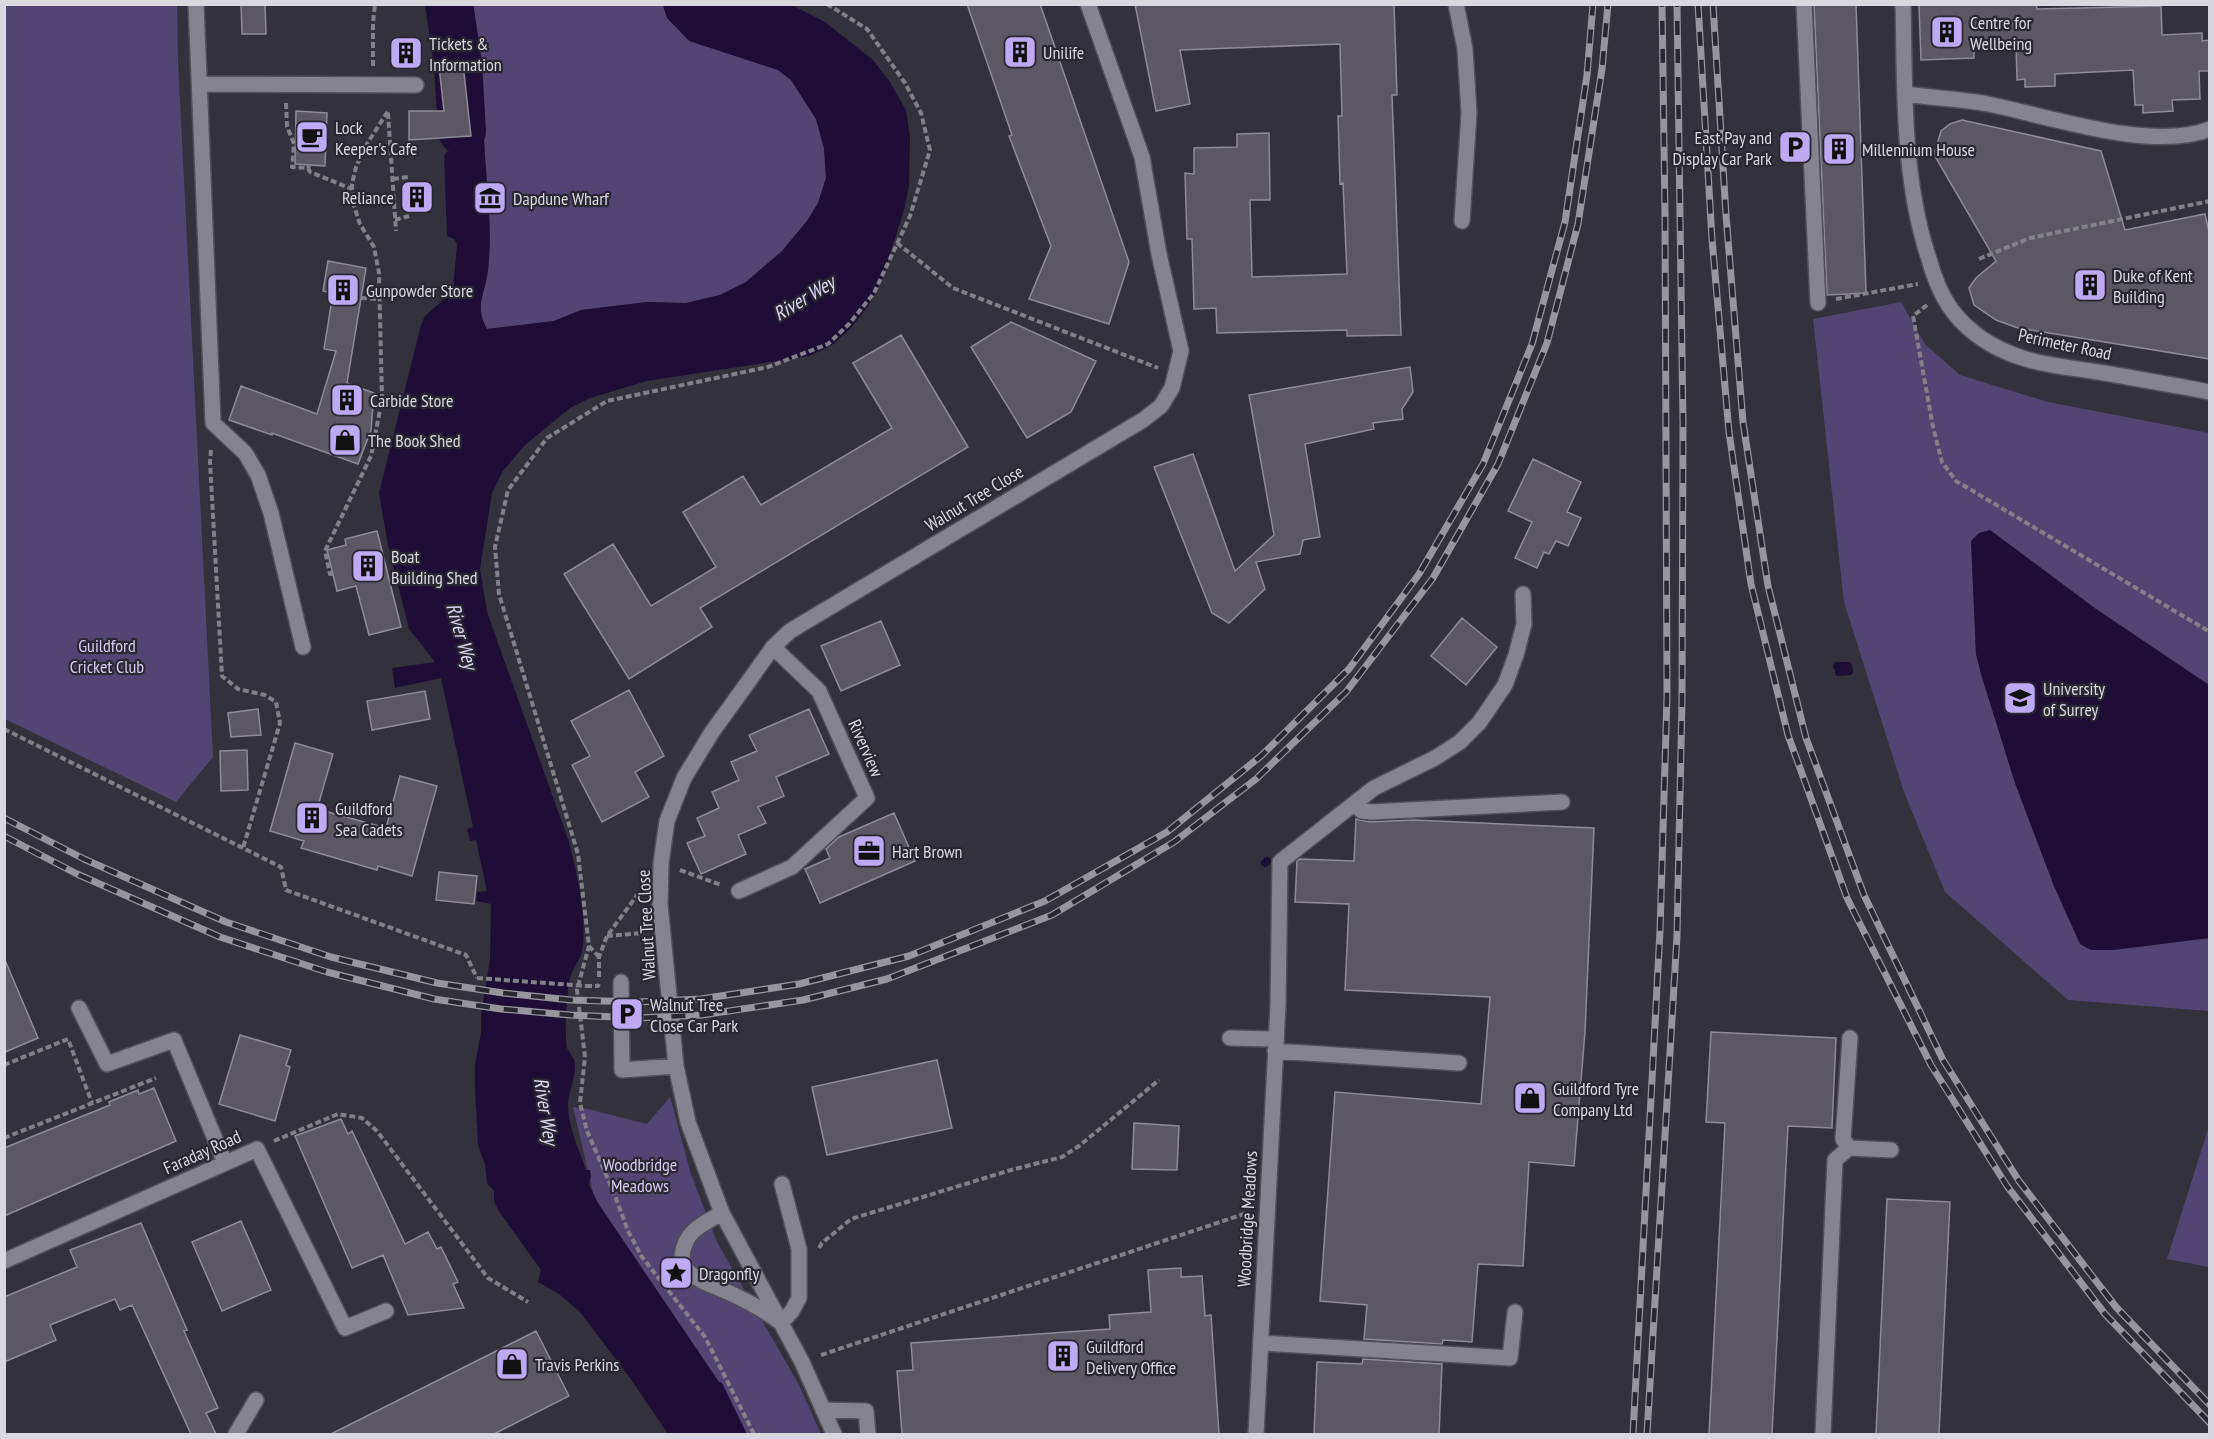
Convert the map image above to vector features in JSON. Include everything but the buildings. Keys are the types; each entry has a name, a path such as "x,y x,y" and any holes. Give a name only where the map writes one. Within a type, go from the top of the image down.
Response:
{"street":[{"path":"196,4 213,423 245,453 258,475 271,513 303,647"},
{"name":"Walnut Tree Close","path":"676,1066 662,932 661,863 667,820 684,778 712,732 773,647 790,632 1143,420 1161,406 1172,388 1180,351 1158,254 1142,157 1089,4"},
{"path":"1456,4 1465,49 1469,113 1462,220"},
{"path":"1804,4 1818,303"},
{"name":"Perimeter Road","path":"1903,4 1905,94 1911,187 1919,229 1939,287 1950,307 1969,328 2008,353 2048,364 2210,392"},
{"path":"199,84 416,86"},
{"path":"1905,94 1985,104 2122,134 2154,136 2201,133 2210,129"},
{"path":"1524,594 1524,624 1516,655 1505,686 1479,723 1460,742 1435,758 1374,788 1354,804 1362,810 1371,812 1562,802"},
{"name":"Riverview","path":"739,891 792,867 867,798 819,691 773,647"},
{"name":"Woodbridge Meadows","path":"1256,1434 1278,1005 1280,862 1354,804"},
{"path":"621,982 622,1070 676,1066 688,1122 722,1213 802,1362 834,1434"},
{"path":"79,1008 107,1064 174,1041 225,1163"},
{"path":"1230,1038 1276,1045 1459,1063"},
{"path":"1849,1148 1843,1139 1850,1038"},
{"path":"1823,1434 1835,1160 1849,1148 1891,1150"},
{"name":"Faraday Road","path":"5,1259 256,1149 345,1328 386,1311"},
{"path":"781,1323 792,1311 799,1298 799,1249 782,1184"},
{"path":"722,1213 692,1232 682,1253 681,1259 684,1265 700,1280 766,1311 781,1323"},
{"path":"1260,1343 1510,1358 1515,1312"},
{"path":"236,1434 256,1400"},
{"path":"823,1410 866,1411 868,1434"}],"path":[{"path":"373,85 372,23 375,4"},
{"path":"754,1434 705,1337 642,1257 628,1231 587,1131 580,1103 585,1057 577,990 589,946 578,854 499,594 495,547 508,490 546,438 606,401 768,367 828,344 849,324 874,293 910,216 930,150 921,113 905,83 867,29 827,4"},
{"path":"286,84 287,126 294,144 292,167 308,167 310,172 352,189"},
{"path":"391,85 388,111 396,231"},
{"path":"333,574 330,574 325,551 371,456 382,400 379,273 374,247 360,224 353,203 352,189 356,167 365,147 388,111"},
{"path":"393,179 408,177"},
{"path":"1979,259 2030,238 2210,201"},
{"path":"395,220 409,216"},
{"path":"897,243 953,288 1175,375"},
{"path":"1818,303 1939,287"},
{"path":"1939,287 1913,316 1933,427 1942,462 1956,481 2210,632"},
{"path":"361,298 379,299"},
{"path":"213,423 210,462 222,676 238,689 265,694 276,702 279,723 243,848"},
{"path":"4,729 281,867 286,890 466,955 477,978 598,986"},
{"path":"600,968 600,957 607,936 661,863 739,891"},
{"path":"607,936 662,932"},
{"path":"589,946 600,957"},
{"path":"4,1065 68,1039 92,1103"},
{"path":"4,1138 156,1078"},
{"path":"799,1282 822,1243 851,1219 1011,1170 1062,1157 1079,1146 1159,1080"},
{"path":"256,1149 338,1114 362,1118 377,1131 488,1278 528,1302"},
{"path":"802,1362 1267,1206"}],"green space":[{"name":"Guildford Cricket Club","path":"4,5 177,5 213,757 176,802 5,719"},
{"path":"463,5 663,5 667,18 690,41 778,70 791,80 816,119 824,148 826,178 818,203 807,221 782,251 746,282 720,295 686,303 647,302 581,310 554,321 487,329 481,313 487,279 490,237 484,139 481,133 460,135 447,36 466,34"},
{"path":"1901,302 1925,344 1960,375 2048,402 2209,433 2209,685 2096,609 1990,530 1971,541 1976,654 1981,674 2015,783 2054,886 2080,944 2092,950 2113,950 2209,938 2209,1011 2068,1000 1945,892 1904,792 1844,602 1813,319"},
{"name":"Woodbridge Meadows","path":"670,1097 691,1174 717,1242 799,1385 821,1434 739,1434 595,1201 573,1107 647,1124"},
{"path":"2209,1126 2209,1267 2167,1259"}],"water":[{"path":"443,5 463,5 467,34 447,36"},
{"name":"River Wey","path":"663,5 792,5 825,22 873,60 890,82 906,110 910,137 909,186 904,210 882,280 869,305 851,328 832,345 809,356 647,381 590,398 570,408 525,445 503,471 492,493 480,569 487,612 569,842 580,894 583,946 570,981 566,1023 567,1048 575,1065 568,1105 572,1130 586,1170 590,1170 589,1185 598,1203 719,1382 722,1383 747,1434 668,1434 630,1378 580,1312 559,1294 538,1282 541,1270 494,1201 494,1191 487,1183 485,1165 478,1145 475,1089 475,1065 490,959 491,904 476,901 477,892 487,891 476,840 470,841 467,829 473,827 441,678 395,688 392,668 435,662 409,629 388,545 379,493 421,325 425,316 453,291 457,244 454,239 447,236 444,156 446,152 455,150 460,135 480,133 484,139 490,237 487,279 481,300 481,313 487,329 554,321 581,310 647,302 686,303 720,295 746,282 782,251 807,221 818,203 826,178 824,148 816,119 791,80 778,70 689,41 667,18"},
{"path":"1990,530 2096,609 2209,685 2209,938 2113,950 2091,950 2080,944 2054,886 2015,783 1976,654 1971,541 1979,533"}],"waterway":[{"name":"Dapdune Wharf","path":"449,4 458,64 462,131"},
{"path":"1837,666 1848,666 1849,671 1839,672"}],"railway":[{"path":"4,818 84,859 226,922 331,957 437,983 571,1000 638,1002 701,999 799,984 909,956 1045,901 1167,832 1261,756 1349,669 1419,574 1483,464 1532,344 1565,222 1587,75 1593,4"},
{"path":"4,836 77,874 220,937 327,972 434,999 501,1009 570,1015 638,1018 702,1015 803,1000 887,979 1052,915 1174,842 1256,779 1346,692 1433,578 1498,464 1547,343 1578,224 1602,69 1608,4"},
{"path":"1633,1434 1660,931 1667,696 1662,4"},
{"path":"1647,1434 1677,936 1682,701 1683,425 1677,4"},
{"path":"1698,4 1712,239 1729,432 1751,584 1788,735 1847,898 1931,1065 2007,1186 2105,1314 2210,1423"},
{"path":"1713,4 1726,215 1743,422 1768,586 1806,738 1864,895 1943,1060 2019,1181 2116,1307 2210,1405"}],"place":[{"name":"Centre for Wellbeing","path":"1947,32"},
{"name":"Unilife","path":"1020,52"},
{"name":"Tickets & Information","path":"406,53"},
{"name":"Lock Keeper's Cafe","path":"312,137"},
{"name":"East Pay and Display Car Park","path":"1795,147"},
{"name":"Millennium House","path":"1839,149"},
{"name":"Reliance","path":"417,197"},
{"name":"Dapdune Wharf","path":"490,198"},
{"name":"Duke of Kent Building","path":"2090,285"},
{"name":"Gunpowder Store","path":"343,290"},
{"name":"Carbide Store","path":"347,400"},
{"name":"The Book Shed","path":"345,440"},
{"name":"Boat Building Shed","path":"368,566"},
{"name":"University of Surrey","path":"2020,698"},
{"name":"Guildford Sea Cadets","path":"312,818"},
{"name":"Hart Brown","path":"869,851"},
{"name":"Walnut Tree Close Car Park","path":"627,1014"},
{"name":"Guildford Tyre Company Ltd","path":"1530,1098"},
{"name":"Dragonfly","path":"676,1273"},
{"name":"Guildford Delivery Office","path":"1063,1356"},
{"name":"Travis Perkins","path":"512,1364"}]}
